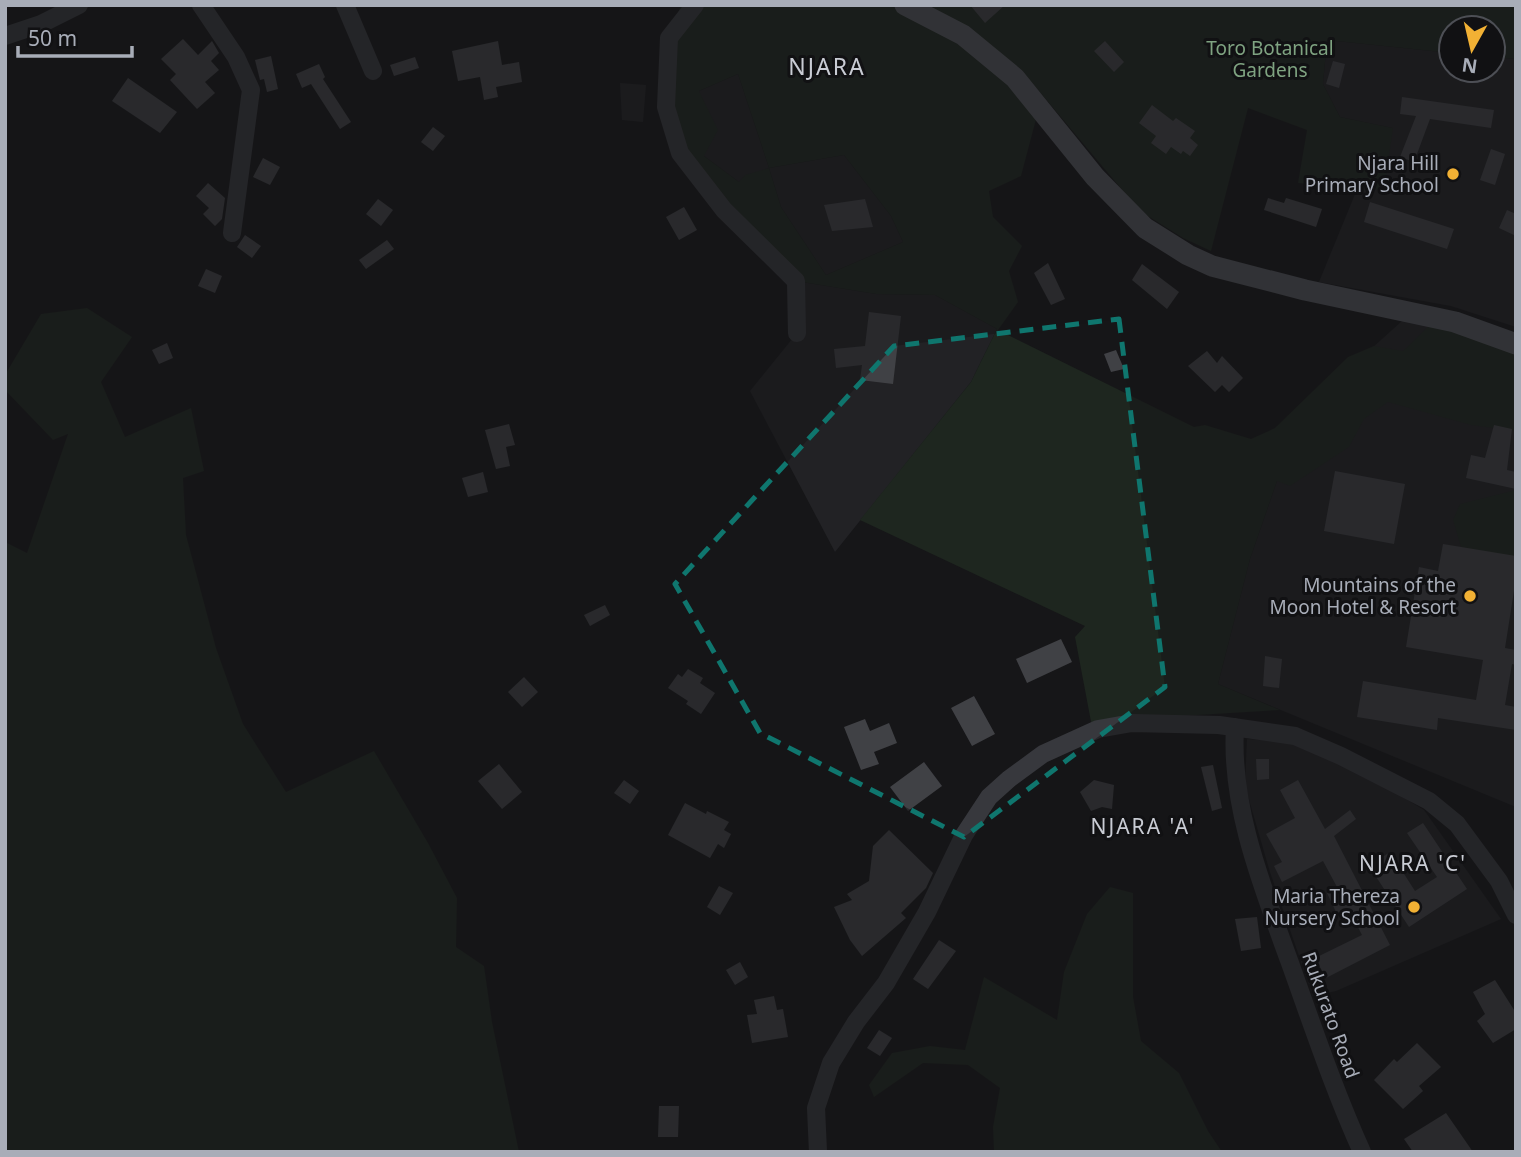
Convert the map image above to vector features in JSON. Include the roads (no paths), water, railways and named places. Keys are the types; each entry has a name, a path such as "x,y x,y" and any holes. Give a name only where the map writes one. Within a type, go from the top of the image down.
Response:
{"main road":[{"path":"905,5 963,35 1007,71 1095,177 1145,228 1188,255 1212,266 1278,283 1455,322 1516,344"}],"street":[{"path":"5,36 41,24 79,5"},
{"path":"201,5 236,57 251,90 232,233"},
{"path":"345,5 373,71"},
{"path":"695,5 669,38 666,107 680,153 724,210 796,281 797,333"},
{"path":"818,1152 816,1108 831,1063 856,1022 886,982 927,912 964,835 989,797 1043,754 1098,729 1132,723 1235,727 1295,736 1341,755 1429,801 1457,824 1499,881 1516,915"},
{"name":"Rukurato Road","path":"1235,727 1233,757 1237,790 1264,891 1335,1090 1362,1152"}],"place":[{"name":"Njara Hill Primary School","path":"1453,174"},
{"name":"Mountains of the Moon Hotel & Resort","path":"1470,596"},
{"name":"Maria Thereza Nursery School","path":"1414,907"}],"district":[{"name":"NJARA","path":"827,67"},
{"name":"NJARA 'A'","path":"1143,827"},
{"name":"NJARA 'C'","path":"1413,864"}],"park label":[{"name":"Toro Botanical Gardens","path":"1270,59"}]}
